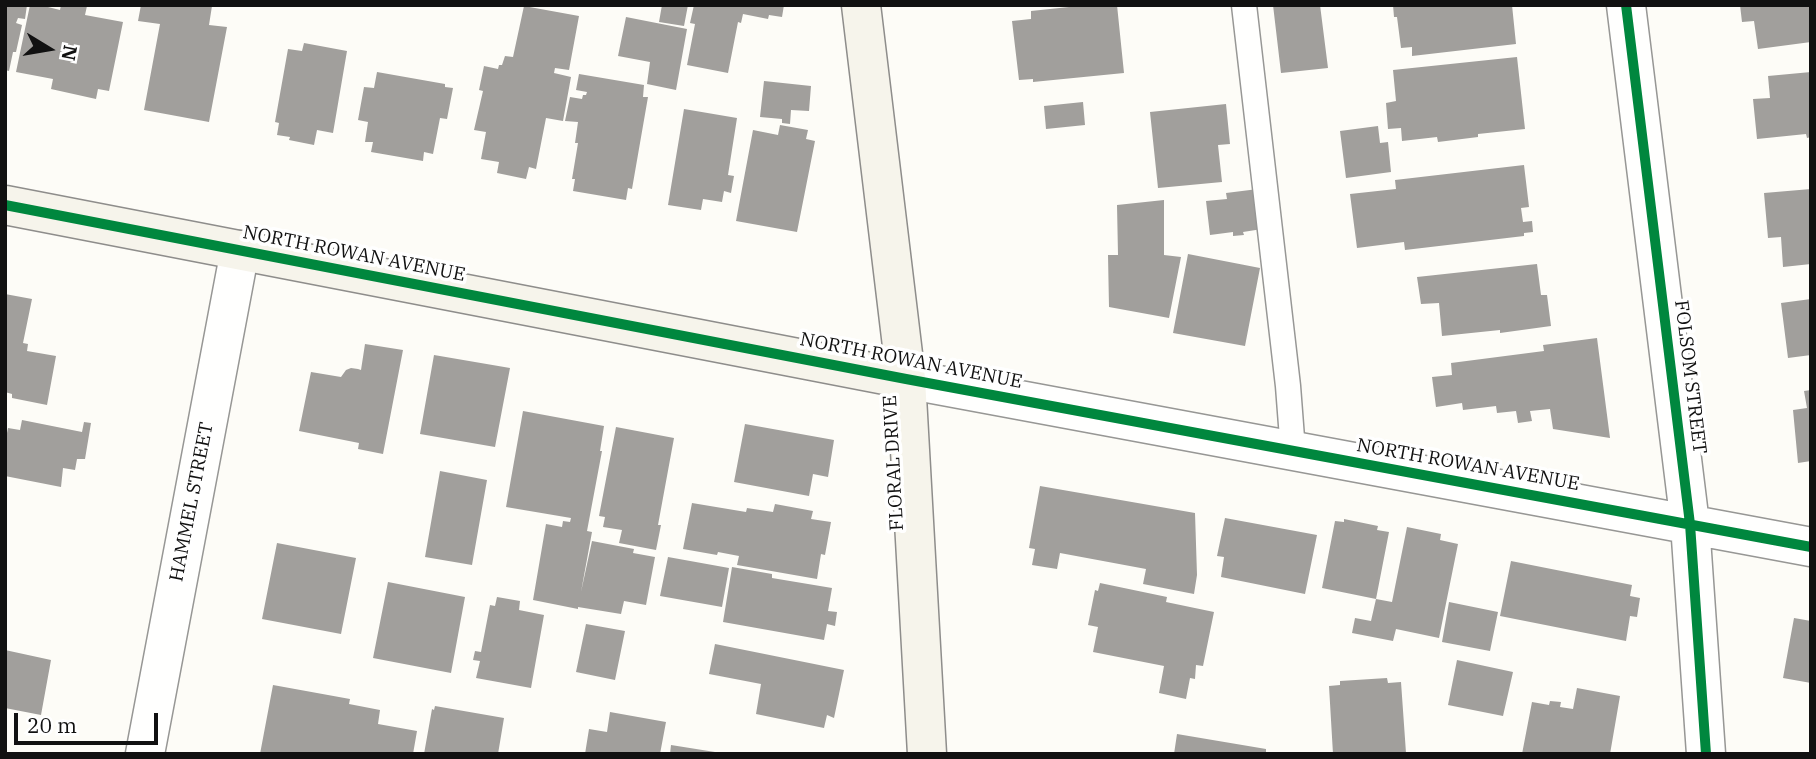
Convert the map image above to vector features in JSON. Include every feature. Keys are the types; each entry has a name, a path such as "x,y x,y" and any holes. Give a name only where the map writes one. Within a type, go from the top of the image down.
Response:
{"street":[{"name":"FLORAL DRIVE","path":"861,5 906,379 927,754"},
{"name":"FOLSOM STREET","path":"1626,5 1690,524 1706,754"},
{"name":"NORTH ROWAN AVENUE","path":"5,205 906,379 1811,547"},
{"name":"HAMMEL STREET","path":"145,754 240,250"}],"lane":[{"path":"1244,5 1288,386 1293,451"}],"building":[{"path":"5,5 27,5 25,19 18,18 16,23 22,25 9,71 5,70"},
{"path":"30,5 60,10 61,5 82,5 87,6 85,15 123,22 109,91 98,89 96,99 51,89 53,79 16,72"},
{"path":"141,5 212,6 209,25 227,27 209,122 144,110 160,24 138,21"},
{"path":"662,5 688,5 684,26 659,22"},
{"path":"694,5 784,5 782,17 769,15 768,19 743,14 741,23 738,22 728,73 687,65 695,24 690,23"},
{"path":"1117,5 1124,73 1033,82 1033,79 1019,80 1012,21 1031,19 1031,11"},
{"path":"1273,5 1320,5 1328,68 1281,73"},
{"path":"1393,5 1512,5 1516,44 1412,56 1412,47 1401,48"},
{"path":"1740,5 1811,5 1811,42 1758,49 1754,21 1742,22"},
{"path":"524,6 579,16 569,70 555,68 554,73 571,77 563,121 546,118 536,169 529,167 526,179 497,173 499,162 481,159 486,132 474,130 483,91 479,90 484,66 498,69 505,56 513,57"},
{"path":"626,17 687,29 676,90 647,84 650,62 618,56"},
{"path":"304,43 347,51 333,133 317,130 314,145 277,135 279,123 275,122 288,49 302,51"},
{"path":"1517,57 1525,129 1438,142 1437,137 1402,141 1401,128 1388,129 1386,103 1396,101 1393,70"},
{"path":"377,72 445,84 445,87 453,88 447,119 440,118 433,154 424,152 423,161 371,152 373,142 365,142 368,122 358,120 364,87 374,88"},
{"path":"1811,72 1811,137 1807,138 1806,134 1757,139 1753,99 1770,98 1768,76"},
{"path":"579,74 644,85 643,97 648,97 632,189 628,188 626,200 573,191 578,122 565,121 570,97 582,99 587,92 576,90"},
{"path":"764,81 811,86 809,111 791,110 790,124 782,123 782,119 760,117"},
{"path":"1083,102 1085,125 1046,129 1044,106"},
{"path":"1226,104 1230,144 1218,145 1222,182 1158,188 1150,112"},
{"path":"684,109 737,118 728,175 734,176 731,193 724,191 722,202 703,199 701,210 668,205"},
{"path":"780,125 808,130 806,139 815,141 797,232 736,221 753,130 778,135"},
{"path":"1378,126 1380,143 1388,142 1391,172 1346,178 1340,131"},
{"path":"1524,165 1529,207 1521,208 1523,222 1532,221 1533,232 1524,233 1524,236 1405,250 1404,242 1357,248 1350,194 1396,189 1395,180"},
{"path":"1258,189 1262,229 1243,232 1244,235 1233,236 1233,232 1210,235 1206,201 1227,199 1226,193"},
{"path":"1811,189 1811,264 1783,267 1781,237 1768,238 1764,193"},
{"path":"1164,200 1164,255 1181,257 1169,318 1109,307 1108,255 1118,255 1117,205"},
{"path":"1188,254 1260,268 1245,346 1173,333"},
{"path":"1537,264 1541,295 1547,295 1551,326 1500,333 1500,330 1442,336 1439,303 1421,304 1417,277"},
{"path":"5,294 32,299 23,343 28,344 27,351 56,356 47,405 12,398 12,394 5,392"},
{"path":"1811,299 1811,355 1788,358 1781,303"},
{"path":"1597,338 1610,438 1553,429 1550,409 1530,411 1532,421 1518,423 1516,411 1497,413 1496,406 1463,410 1462,403 1436,407 1432,377 1452,375 1451,363 1544,351 1543,345"},
{"path":"365,344 403,350 383,454 358,449 359,443 299,431 311,372 341,377 351,368 361,370"},
{"path":"434,355 510,368 495,447 420,434"},
{"path":"1811,390 1811,461 1798,463 1793,410 1807,408 1804,391"},
{"path":"523,411 604,426 587,531 592,532 581,592 592,541 634,549 633,553 655,557 646,605 624,601 621,614 533,600 546,524 562,527 563,521 570,522 571,518 506,507"},
{"path":"22,420 82,432 84,422 91,423 85,459 77,459 75,470 63,468 61,487 5,476 8,428 20,430"},
{"path":"745,424 834,440 828,477 813,474 809,496 734,482"},
{"path":"616,427 674,438 656,550 619,543 622,530 603,527 605,517 599,516"},
{"path":"440,471 487,480 472,565 425,557"},
{"path":"1040,486 1195,513 1197,575 1194,594 1143,584 1146,569 1060,553 1057,569 1032,565 1035,549 1029,548"},
{"path":"692,503 746,512 747,508 773,512 775,504 813,511 811,519 831,522 817,579 737,565 739,556 683,549"},
{"path":"1225,518 1317,535 1305,594 1221,577 1224,557 1217,556"},
{"path":"1344,519 1378,526 1377,530 1389,532 1376,599 1322,588 1335,521 1344,522"},
{"path":"1407,527 1441,534 1440,540 1458,544 1439,638 1396,629 1393,641 1352,633 1355,618 1371,621 1376,599 1392,602"},
{"path":"277,543 356,558 341,634 262,619"},
{"path":"668,557 729,568 722,607 660,596"},
{"path":"1511,561 1632,585 1630,596 1640,598 1637,617 1630,616 1626,641 1500,616"},
{"path":"732,567 772,574 772,578 832,588 828,611 837,612 835,626 827,624 824,640 723,622"},
{"path":"388,582 465,597 451,673 373,658"},
{"path":"1100,583 1167,597 1166,602 1214,612 1203,666 1196,665 1195,679 1190,678 1186,699 1159,693 1164,666 1093,652 1098,627 1088,625 1095,590 1098,591"},
{"path":"497,597 520,601 519,610 544,615 531,688 476,678 480,661 473,660 475,651 481,652 490,605 495,606"},
{"path":"1449,602 1498,612 1490,651 1442,642"},
{"path":"1794,618 1811,621 1811,683 1783,678"},
{"path":"586,624 625,631 615,680 576,672"},
{"path":"715,644 844,670 834,718 827,715 824,728 756,714 761,684 709,674"},
{"path":"5,650 51,660 41,715 5,708"},
{"path":"1457,660 1513,672 1503,716 1448,705"},
{"path":"1387,678 1388,683 1401,682 1406,753 1333,754 1329,686 1340,685 1340,681"},
{"path":"273,685 350,699 349,704 380,710 378,724 417,731 413,754 260,754"},
{"path":"1577,688 1620,696 1610,754 1522,754 1532,702 1549,705 1550,701 1561,702 1560,707 1573,709"},
{"path":"435,706 504,718 498,754 424,754 432,709 434,710"},
{"path":"610,712 666,722 660,754 585,754 589,729 607,732"},
{"path":"1177,734 1266,749 1266,754 1174,754"},
{"path":"671,745 715,752 715,754 670,754"}],"cycle path":[{"path":"1626,5 1690,524 1706,754"},
{"path":"5,205 906,379 1811,547"}]}
